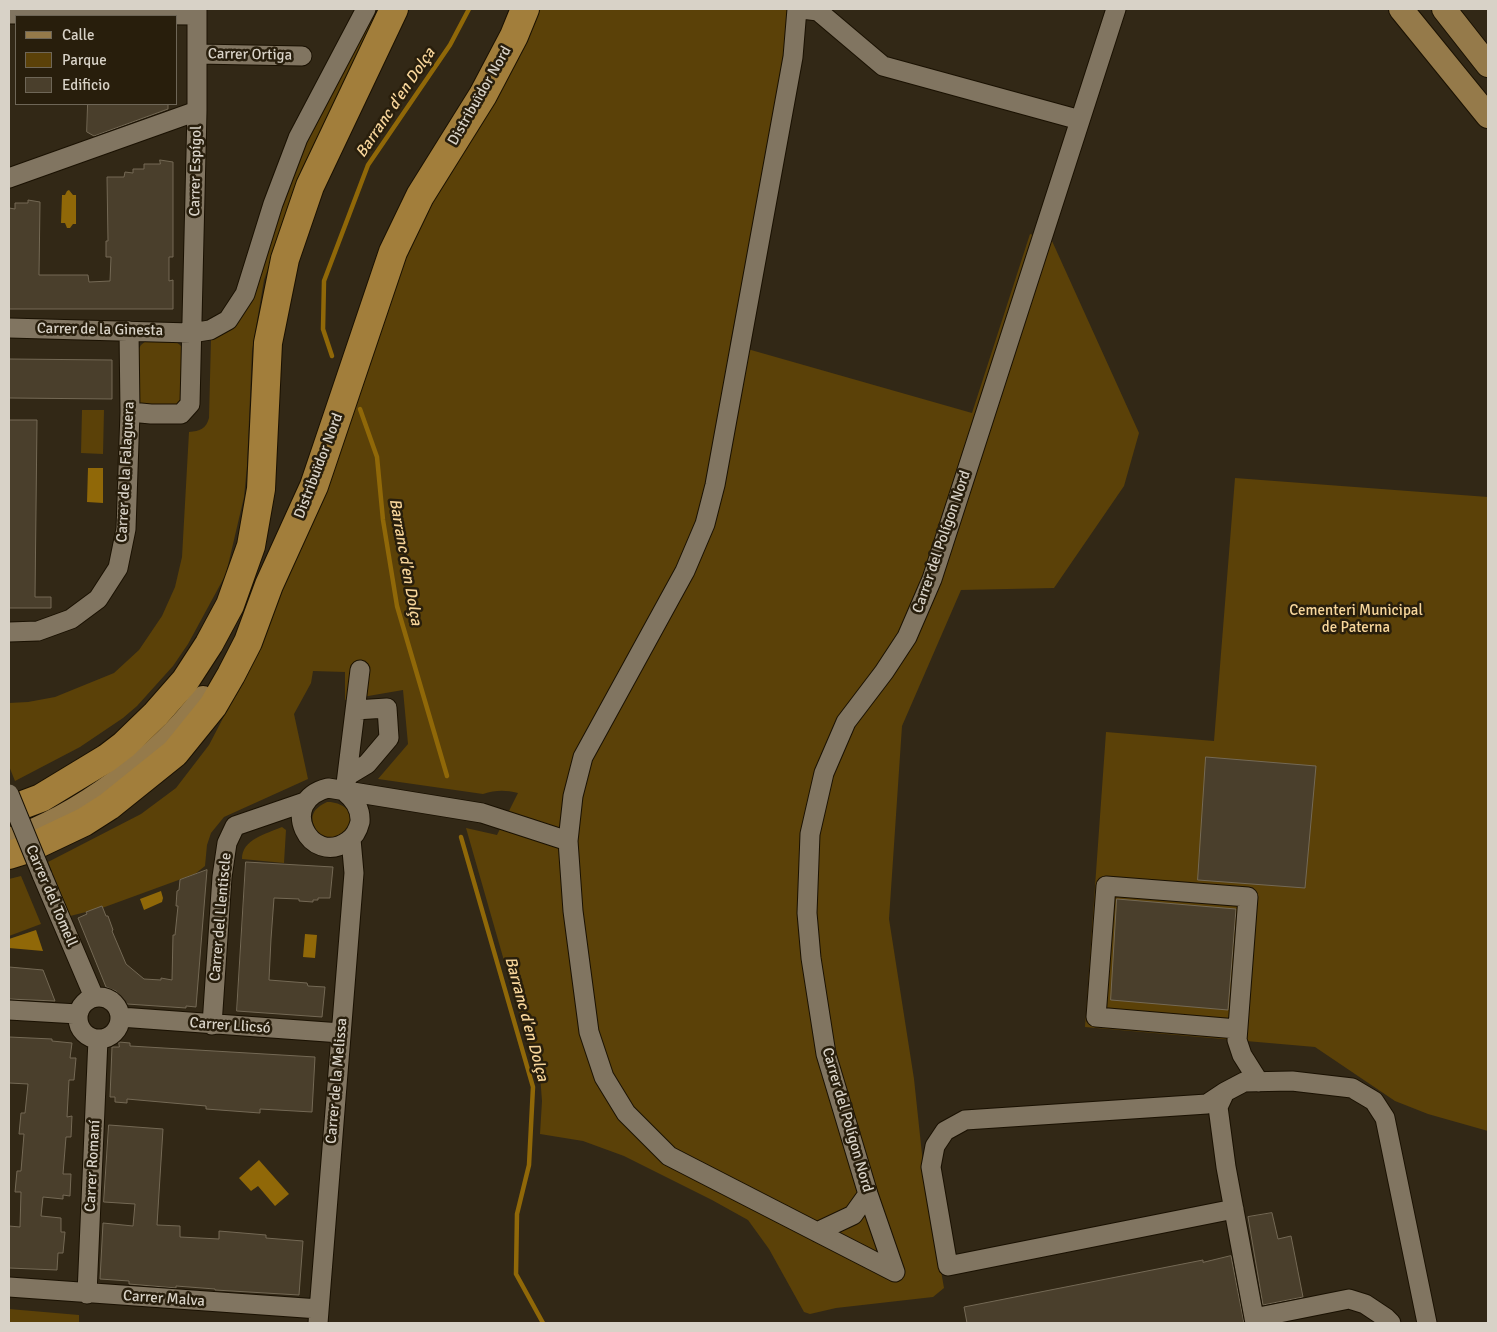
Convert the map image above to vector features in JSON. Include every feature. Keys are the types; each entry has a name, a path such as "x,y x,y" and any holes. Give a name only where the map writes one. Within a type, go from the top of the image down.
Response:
{"highway":[{"path":"9,810 40,798 106,758 124,744 156,714 185,681 209,644 230,605 251,546 261,489 268,343 285,259 310,186 394,9"},
{"name":"Distribuïdor Nord","path":"270,585 314,486 393,252 420,196 483,95 514,36 525,9"},
{"path":"9,855 25,850 84,822 109,806 175,753 212,706 231,675 248,642 270,585"}],"main road":[{"path":"1401,9 1488,116"},
{"path":"1444,9 1488,65"},
{"name":"Distribuïdor Nord","path":"9,840 63,816 124,776 158,749 196,708 223,670 270,585"}],"street":[{"name":"Carrer de la Ginesta","path":"9,328 191,333 210,330 228,320 244,294 273,204 298,138 366,9"},
{"path":"798,9 789,76 715,486 705,524 685,571 583,757 573,796 568,841 573,911 592,989 589,1032 604,1077 626,1113 669,1156 817,1232 853,1216 868,1194"},
{"path":"802,9 818,11 883,66 1080,120"},
{"name":"Carrer del Polígon Nord","path":"817,1232 895,1272 868,1194 826,1054 811,958 807,913 810,834 824,773 846,722 884,672 907,637 932,579 1116,9"},
{"name":"Carrer Espígol","path":"130,412 181,414 190,404 197,111 197,12"},
{"path":"9,14 197,12"},
{"name":"Carrer Ortiga","path":"198,54 302,56"},
{"path":"9,178 197,111"},
{"name":"Carrer de la Falaguera","path":"9,632 38,630 71,619 98,599 118,568 126,529 130,412 129,331"},
{"path":"355,710 387,708 389,738 367,764 346,784 337,789 319,790 305,802 301,820 303,829 308,838 324,847 343,845 351,839 359,826 359,811 346,784 355,710 360,670"},
{"path":"346,784 388,797 482,813 568,841"},
{"name":"Carrer del Tomell","path":"9,794 94,997"},
{"path":"359,811 388,797"},
{"name":"Carrer del Llentiscle","path":"212,1025 226,844 235,826 305,802"},
{"name":"Carrer de la Melissa","path":"319,1316 354,873 351,839"},
{"path":"1238,1029 1096,1017 1106,886 1248,897 1238,1029 1237,1040 1242,1055 1259,1082"},
{"path":"94,997 106,998 116,1005 120,1017 117,1028 109,1036 98,1039 90,1037 78,1023 78,1014 84,1003 94,997"},
{"path":"9,1010 78,1014"},
{"name":"Carrer Llicsó","path":"120,1017 341,1033"},
{"name":"Carrer Romaní","path":"87,1294 98,1039"},
{"path":"1234,1209 948,1266 931,1167 935,1146 945,1131 965,1120 1207,1104 1244,1082 1292,1081 1352,1088 1374,1101 1386,1118 1427,1323"},
{"path":"1225,1092 1218,1106 1226,1167 1255,1320 1349,1299 1365,1304 1391,1323"},
{"path":"1213,1214 1223,1190 1226,1167"},
{"name":"Carrer Malva","path":"9,1287 319,1316"}],"green space":[{"path":"372,9 377,9 339,107 281,232 264,280 252,351 244,497 226,574 188,644 173,666 137,706 123,718 80,747 15,781 9,766 9,703 55,697 114,673 139,650 162,616 175,587 182,557 189,432 202,429 209,418 211,339 226,329 313,125"},
{"path":"536,9 788,9 773,131 730,344 972,413 1030,234 1052,241 1139,433 1124,486 1054,588 961,590 902,726 889,919 914,1079 924,1173 944,1288 933,1297 836,1308 810,1314 804,1312 769,1249 748,1220 624,1156 583,1141 540,1134 542,1101 540,1075 515,999 466,828 497,835 518,793 501,791 483,794 378,779 408,744 403,690 345,700 345,672 313,671 311,683 294,714 308,779 224,817 211,833 207,845 205,866 195,874 102,908 70,916 48,862 141,814 176,788 209,745 245,676 421,221"},
{"path":"147,340 172,340 183,349 181,406 140,404 137,400 138,350"},
{"path":"82,410 104,410 103,454 81,453"},
{"name":"Cementeri Municipal de Paterna","path":"1235,478 1488,497 1488,1131 1428,1114 1395,1101 1315,1047 1085,1027 1106,732 1214,741"},
{"path":"327,802 345,807 351,815 351,824 341,838 322,838 313,822 313,813"},
{"path":"282,827 286,830 284,863 242,859 243,852 250,842"},
{"path":"21,876 41,924 9,936 9,879"},
{"path":"9,1309 79,1315 79,1323 9,1323"}],"shaded area":[{"path":"69,190 73,195 76,195 76,224 67,228 65,223 61,223 62,195 65,195"},
{"path":"88,468 103,468 103,503 87,502"},
{"path":"161,891 162,902 144,910 140,899"},
{"path":"36,930 43,951 9,948 9,939"},
{"path":"305,934 317,935 315,958 303,957"},
{"path":"259,1160 289,1194 275,1206 258,1186 251,1191 239,1178"}],"building":[{"path":"88,105 168,105 168,109 94,136 87,132"},
{"path":"160,160 173,162 173,257 169,257 169,281 173,280 173,309 9,309 9,208 15,209 15,203 28,203 28,200 40,202 39,275 88,275 89,282 110,281 111,257 106,257 106,241 108,241 107,177 124,177 125,172 133,173 133,169 144,169 144,164 160,164"},
{"path":"9,359 112,360 112,399 9,398"},
{"path":"9,420 37,420 35,597 51,597 51,608 9,608"},
{"path":"1206,757 1316,766 1305,888 1198,880"},
{"path":"246,862 333,867 330,898 318,898 318,900 313,900 313,902 299,901 299,899 274,898 269,980 307,983 308,986 325,987 322,1017 237,1011"},
{"path":"207,870 196,1007 127,1004 116,991 106,987 78,918 87,914 86,912 102,906 106,916 108,916 112,931 126,964 144,979 161,980 161,978 172,980 173,935 175,935 178,906 176,906 177,891 179,890 180,880"},
{"path":"1117,899 1236,909 1228,1010 1111,1000"},
{"path":"9,967 43,970 55,1001 9,999"},
{"path":"9,1037 52,1039 52,1041 72,1043 70,1058 76,1058 74,1080 69,1080 67,1117 72,1116 71,1137 66,1137 63,1174 71,1174 70,1196 63,1195 63,1199 43,1197 41,1216 61,1218 61,1232 65,1232 63,1253 58,1253 57,1270 9,1268 9,1226 20,1227 21,1192 15,1192 17,1171 21,1171 24,1134 19,1134 21,1113 25,1113 28,1084 9,1083"},
{"path":"119,1042 130,1043 130,1046 315,1057 312,1112 260,1109 260,1113 206,1109 206,1106 127,1099 127,1103 115,1102 115,1097 110,1097 112,1047 119,1047"},
{"path":"109,1125 163,1129 157,1225 180,1226 180,1237 219,1239 219,1231 266,1235 266,1238 303,1241 299,1295 176,1286 176,1288 129,1284 129,1281 100,1279 103,1223 133,1226 135,1204 104,1202"},
{"path":"1272,1213 1278,1239 1291,1236 1303,1297 1263,1305 1248,1217"},
{"path":"1231,1256 1244,1323 967,1323 964,1307"}],"waterway":[{"name":"Barranc d'en Dolça","path":"332,356 323,329 324,281 368,165 450,45 469,9"},
{"name":"Barranc d'en Dolça","path":"360,409 377,457 383,520 397,606 447,776"},
{"name":"Barranc d'en Dolça","path":"461,837 533,1087 529,1165 517,1214 516,1274 543,1323"}]}
